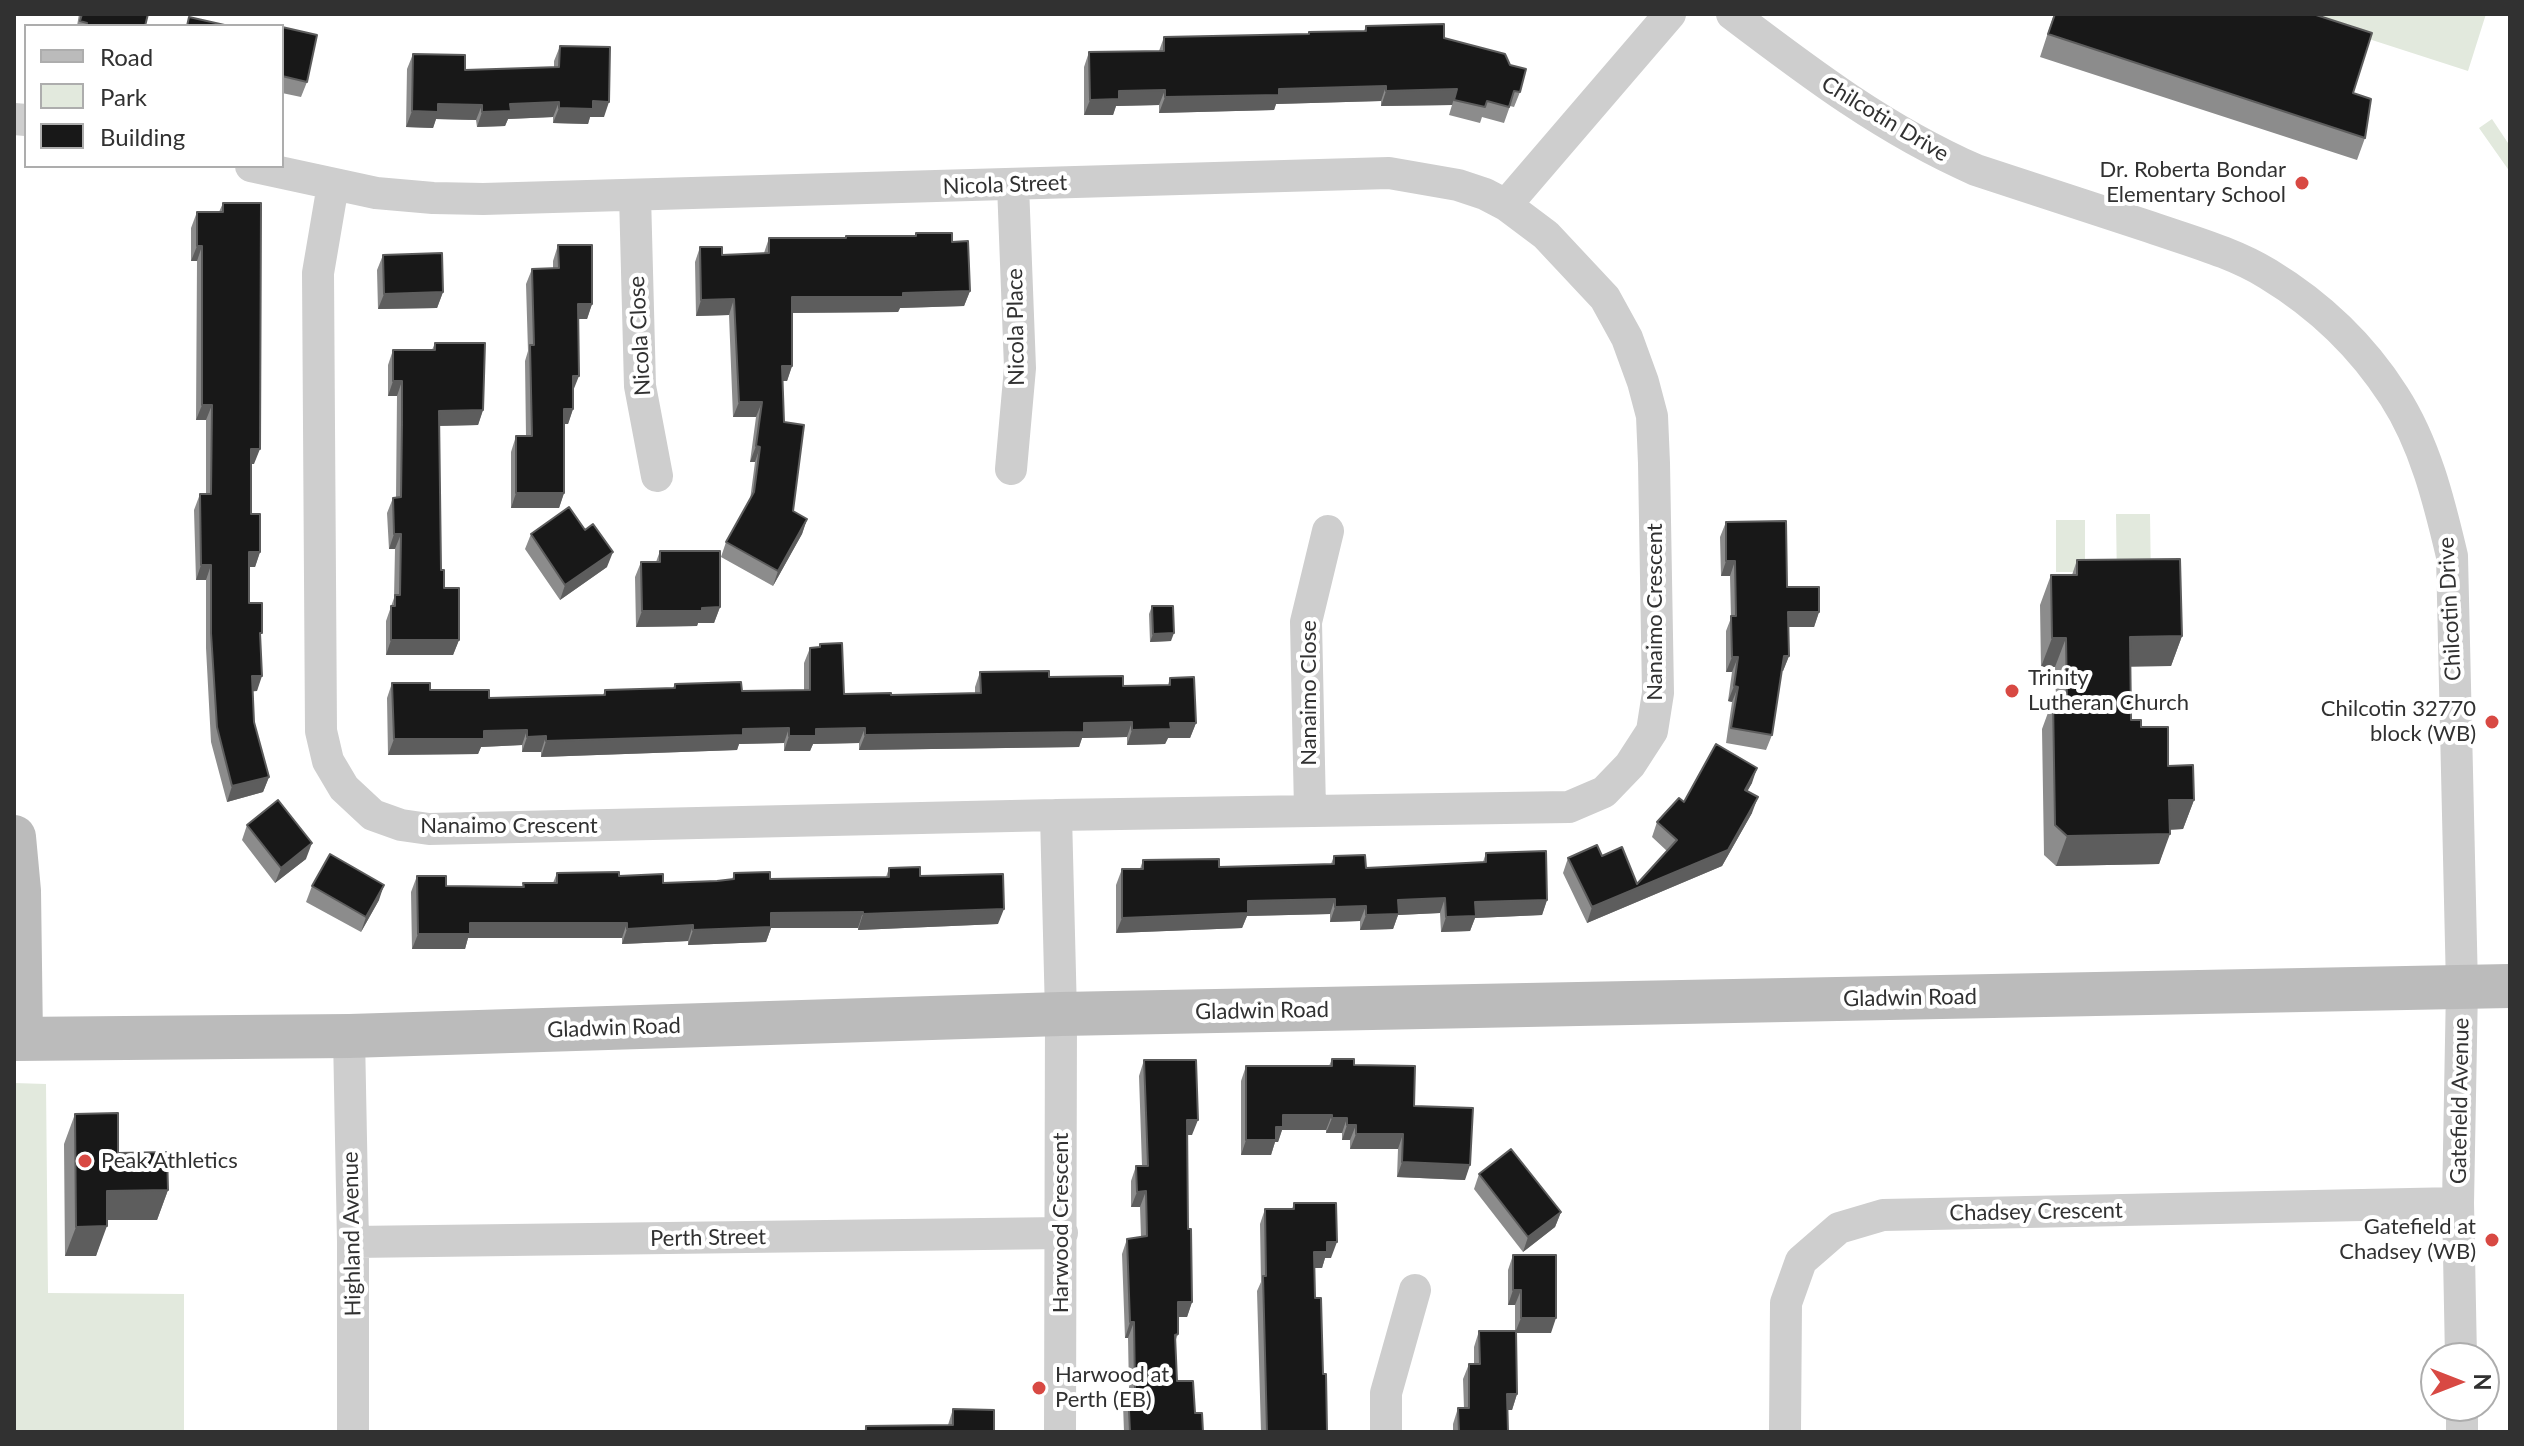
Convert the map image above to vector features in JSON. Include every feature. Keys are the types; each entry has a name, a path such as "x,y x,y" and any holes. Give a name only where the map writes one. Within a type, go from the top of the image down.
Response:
{"main road":[{"path":"14,837 19,891 17,1039"},
{"name":"Gladwin Road","path":"17,1039 349,1036 1061,1014 2510,986"}],"street":[{"path":"1506,205 1670,14"},
{"name":"Chilcotin Drive","path":"1732,14 1867,113 1942,155 1976,170 2223,252 2268,274 2335,324 2366,356 2396,398 2421,448 2439,498 2452,556 2462,987"},
{"name":"Nicola Street","path":"260,168 376,193 433,198 1389,173 1458,185 1506,205"},
{"name":"Nanaimo Crescent","path":"333,185 318,273 321,731 328,761 344,788 373,815 401,825 429,829 1569,807 1604,792 1630,765 1652,731 1658,693 1652,416 1627,338 1605,298 1546,235 1506,205"},
{"name":"Nicola Place","path":"1011,469 1020,368 1013,185"},
{"name":"Nicola Close","path":"635,195 640,386 657,476"},
{"name":"Nanaimo Close","path":"1310,810 1306,622 1328,531"},
{"path":"1056,815 1061,1014"},
{"name":"Gatefield Avenue","path":"2461,1342 2458,1203 2462,987"},
{"name":"Harwood Crescent","path":"1060,1432 1061,1014"},
{"name":"Highland Avenue","path":"349,1036 353,1432"},
{"name":"Chadsey Crescent","path":"1785,1432 1786,1303 1801,1261 1839,1228 1883,1215 2458,1203"},
{"name":"Perth Street","path":"353,1242 1062,1233"},
{"path":"1386,1432 1386,1393 1415,1290"}],"green space":[{"path":"2312,14 2486,14 2468,71 2310,20"},
{"path":"2492,119 2510,146 2510,172 2479,128"},
{"path":"2116,514 2150,514 2151,585 2117,585"},
{"path":"2056,520 2085,520 2085,572 2056,572"},
{"path":"14,1083 46,1084 48,1293 184,1294 184,1432 14,1432"}],"building":[{"path":"82,14 148,14 146,24 87,24 80,21"},
{"path":"2055,14 2313,14 2372,33 2353,93 2371,99 2365,138 2048,34"},
{"path":"189,17 220,24 187,24"},
{"path":"1444,24 1444,38 1505,54 1510,65 1526,69 1520,92 1514,91 1509,107 1487,101 1485,107 1454,100 1457,89 1386,91 1386,86 1279,89 1279,95 1165,97 1165,90 1119,91 1119,99 1090,100 1089,52 1164,51 1164,37 1309,34 1366,31 1366,26"},
{"path":"284,27 317,35 307,82 284,76"},
{"path":"560,46 610,47 609,102 593,101 593,109 559,108 559,102 510,104 511,111 482,112 482,105 438,104 438,112 412,111 413,54 465,55 465,70 559,67"},
{"path":"223,203 261,203 260,449 251,449 251,514 260,514 260,552 249,552 249,603 262,603 262,676 252,676 254,722 269,777 232,786 217,727 211,633 211,565 201,565 200,494 211,494 212,405 202,405 202,246 197,246 197,212 223,212"},
{"path":"916,233 952,233 952,242 968,241 970,291 903,293 903,297 792,297 792,366 782,366 784,422 804,425 793,511 807,519 778,571 726,542 754,492 762,402 739,402 734,299 701,300 700,247 722,247 722,255 769,253 769,238 916,236"},
{"path":"558,245 592,245 592,304 578,304 579,376 573,376 573,409 564,409 564,493 516,493 516,436 532,436 532,269 559,268"},
{"path":"442,253 443,292 384,294 383,255"},
{"path":"435,343 485,343 483,410 439,411 441,570 444,570 444,588 459,588 459,640 391,640 391,606 395,606 395,595 400,595 401,534 394,534 393,498 401,497 402,424 402,381 393,381 393,350 435,350"},
{"path":"569,507 585,530 593,524 613,552 565,585 531,534"},
{"path":"1786,521 1787,587 1819,587 1819,612 1788,612 1789,656 1784,656 1772,735 1731,728 1738,687 1734,686 1738,657 1732,657 1731,616 1736,616 1735,561 1726,561 1726,522"},
{"path":"660,551 720,551 720,607 702,608 702,611 642,611 641,562 660,562"},
{"name":"Trinity Lutheran Church","path":"2180,559 2182,636 2130,637 2131,720 2141,720 2141,727 2168,727 2168,766 2193,765 2194,800 2169,800 2170,834 2067,836 2055,825 2053,699 2067,699 2066,638 2052,638 2051,575 2077,575 2077,560"},
{"path":"1152,606 1173,606 1174,633 1153,634"},
{"path":"842,643 844,694 981,693 980,672 1049,671 1049,677 1123,676 1123,686 1170,685 1170,678 1194,677 1196,723 1170,723 1171,729 1132,730 1132,722 1084,723 1084,732 865,735 865,728 816,729 816,736 789,736 789,728 743,729 743,735 546,741 546,736 527,737 527,730 484,731 484,739 394,739 392,683 430,683 430,690 489,690 489,698 605,695 605,690 741,682 742,691 810,690 810,648 820,647 820,644"},
{"path":"1716,744 1757,768 1745,790 1758,797 1728,850 1592,907 1568,858 1597,845 1602,856 1622,847 1637,884 1677,840 1657,822 1679,798 1684,802"},
{"path":"278,800 312,843 281,868 247,825"},
{"path":"1546,851 1547,900 1475,902 1476,916 1446,917 1445,898 1398,900 1399,914 1366,915 1366,906 1335,907 1335,899 1248,901 1248,913 1122,918 1122,869 1143,869 1143,860 1219,859 1219,867 1334,864 1334,856 1365,855 1366,868 1486,862 1486,853"},
{"path":"330,854 384,885 366,917 312,886"},
{"path":"920,867 920,876 1003,874 1004,909 863,914 771,913 771,927 693,930 693,925 627,929 627,923 470,923 470,934 418,934 417,876 446,876 446,886 524,887 523,883 557,883 557,873 619,872 619,876 663,874 663,883 717,881 734,879 734,873 770,872 770,879 889,877 889,868"},
{"path":"1332,1059 1354,1059 1354,1065 1415,1066 1414,1106 1473,1108 1470,1165 1402,1162 1403,1134 1356,1134 1356,1125 1347,1125 1347,1118 1332,1118 1332,1115 1283,1115 1283,1127 1276,1127 1276,1140 1246,1140 1246,1066 1332,1066"},
{"path":"1144,1060 1196,1060 1198,1120 1187,1120 1192,1302 1178,1302 1178,1334 1175,1335 1177,1381 1193,1381 1195,1413 1202,1413 1203,1432 1130,1432 1128,1389 1135,1389 1134,1322 1130,1322 1127,1239 1147,1236 1146,1191 1137,1192 1136,1166 1148,1166"},
{"path":"118,1113 118,1153 167,1152 168,1190 107,1191 107,1226 76,1227 75,1114"},
{"path":"1511,1149 1561,1212 1528,1237 1479,1174"},
{"path":"1294,1203 1336,1203 1337,1242 1327,1242 1327,1252 1314,1252 1315,1298 1321,1298 1327,1432 1267,1432 1263,1276 1266,1276 1265,1209 1294,1209"},
{"path":"1513,1255 1556,1255 1556,1318 1521,1318 1521,1290 1513,1290"},
{"path":"1479,1331 1516,1331 1517,1394 1507,1394 1508,1432 1459,1432 1458,1408 1469,1408 1469,1364 1480,1364"},
{"path":"953,1409 994,1410 994,1432 866,1432 866,1426 953,1425"}],"place":[{"name":"Dr. Roberta Bondar Elementary School","path":"2302,183"},
{"name":"Trinity Lutheran Church","path":"2012,691"},
{"name":"Chilcotin 32770 block (WB)","path":"2492,722"},
{"name":"Peak Athletics","path":"85,1161"},
{"name":"Gatefield at Chadsey (WB)","path":"2492,1240"},
{"name":"Harwood at Perth (EB)","path":"1039,1388"}]}
